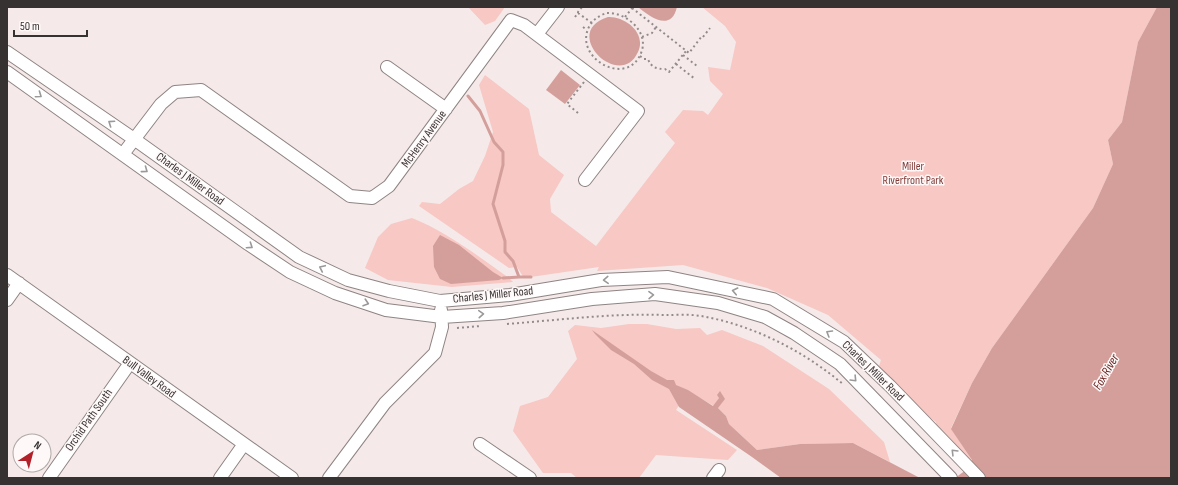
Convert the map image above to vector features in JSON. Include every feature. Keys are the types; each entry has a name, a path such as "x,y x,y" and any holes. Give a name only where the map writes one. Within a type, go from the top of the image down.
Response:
{"street":[{"path":"537,34 558,7"},
{"name":"McHenry Avenue","path":"123,154 160,104 175,92 201,90 350,196 372,198 389,186 511,20 524,25 537,34 638,111 585,180"},
{"name":"Charles J Miller Road","path":"7,52 134,139 299,257 348,280 389,291 440,301 510,295 601,280 668,277 773,299 844,342 890,386 979,478"},
{"path":"387,66 446,109"},
{"name":"Charles J Miller Road","path":"7,72 248,244 290,272 335,293 386,310 442,322 592,299 655,294 718,303 765,317 794,333 840,364 951,478"},
{"name":"Bull Valley Road","path":"7,275 292,478"},
{"path":"7,300 19,283"},
{"path":"329,478 385,403 435,353 442,322 440,301"},
{"name":"Orchid Path South","path":"49,478 130,363"},
{"path":"220,478 244,444"},
{"path":"480,444 530,478"}],"path":[{"path":"575,17 582,7"},
{"path":"625,17 632,7 689,53 710,28"},
{"path":"578,13 592,23"},
{"path":"607,13 618,14 625,17 636,26 642,37 643,48 640,56 634,63 625,68 619,69 608,67 591,54 587,46 587,30 592,23 598,16 607,13"},
{"path":"583,27 587,30"},
{"path":"642,37 652,33 656,27"},
{"path":"640,56 644,59 648,59 653,67 665,69 669,72 686,51"},
{"path":"683,54 697,66"},
{"path":"675,64 695,79"},
{"path":"578,113 567,104 580,86"},
{"path":"505,324 568,318 638,314 700,316 738,325 790,348 831,374 848,389"},
{"path":"442,322 462,328 483,326"}],"green space":[{"path":"468,7 505,7 495,21 485,25"},
{"name":"Miller Riverfront Park","path":"702,7 1157,7 1138,42 1122,122 1108,140 1113,164 1093,208 992,348 972,383 951,428 972,460 966,470 937,439 936,422 921,411 879,366 881,360 828,315 767,288 683,265 597,271 599,267 524,278 517,267 509,268 419,206 422,202 440,204 459,189 473,181 485,156 493,132 479,85 485,75 529,109 539,155 564,175 550,199 551,212 596,246 675,143 665,132 683,110 703,111 708,115 723,94 710,81 708,67 730,70 736,42 725,26"},
{"path":"412,218 438,230 462,245 513,282 452,287 388,280 365,268 378,237 391,224"},
{"path":"629,324 647,324 676,329 700,328 707,335 722,330 763,346 829,389 884,442 890,462 853,443 800,444 757,450 729,424 726,416 718,408 719,398 714,406 688,391 676,410 737,450 728,460 656,455 639,478 577,478 571,473 543,473 513,431 520,406 548,397 577,359 568,331 575,325 601,328"}],"water":[{"path":"638,7 677,7 674,15 665,21 654,18"},
{"name":"Fox River","path":"1157,7 1171,7 1171,478 955,478 966,470 972,460 951,429 972,383 992,348 1093,208 1113,164 1108,140 1122,122 1138,42"},
{"path":"608,17 621,19 633,27 640,38 638,52 630,63 619,66 608,62 598,55 591,45 589,34 594,24"},
{"path":"561,70 580,85 565,104 546,90"},
{"path":"440,235 459,245 493,272 503,278 499,280 451,284 440,279 434,267 433,246"},
{"path":"592,330 651,371 667,380 674,380 676,385 688,390 713,406 719,398 717,395 720,391 725,399 718,408 726,416 729,424 757,450 800,444 853,443 920,478 781,478 679,407 669,389 652,380 634,364 611,350"}],"waterway":[{"path":"468,96 480,111 494,142 503,152 503,165 493,204 505,241 505,252 513,261 519,277 531,277"},
{"path":"503,278 519,277"}]}
